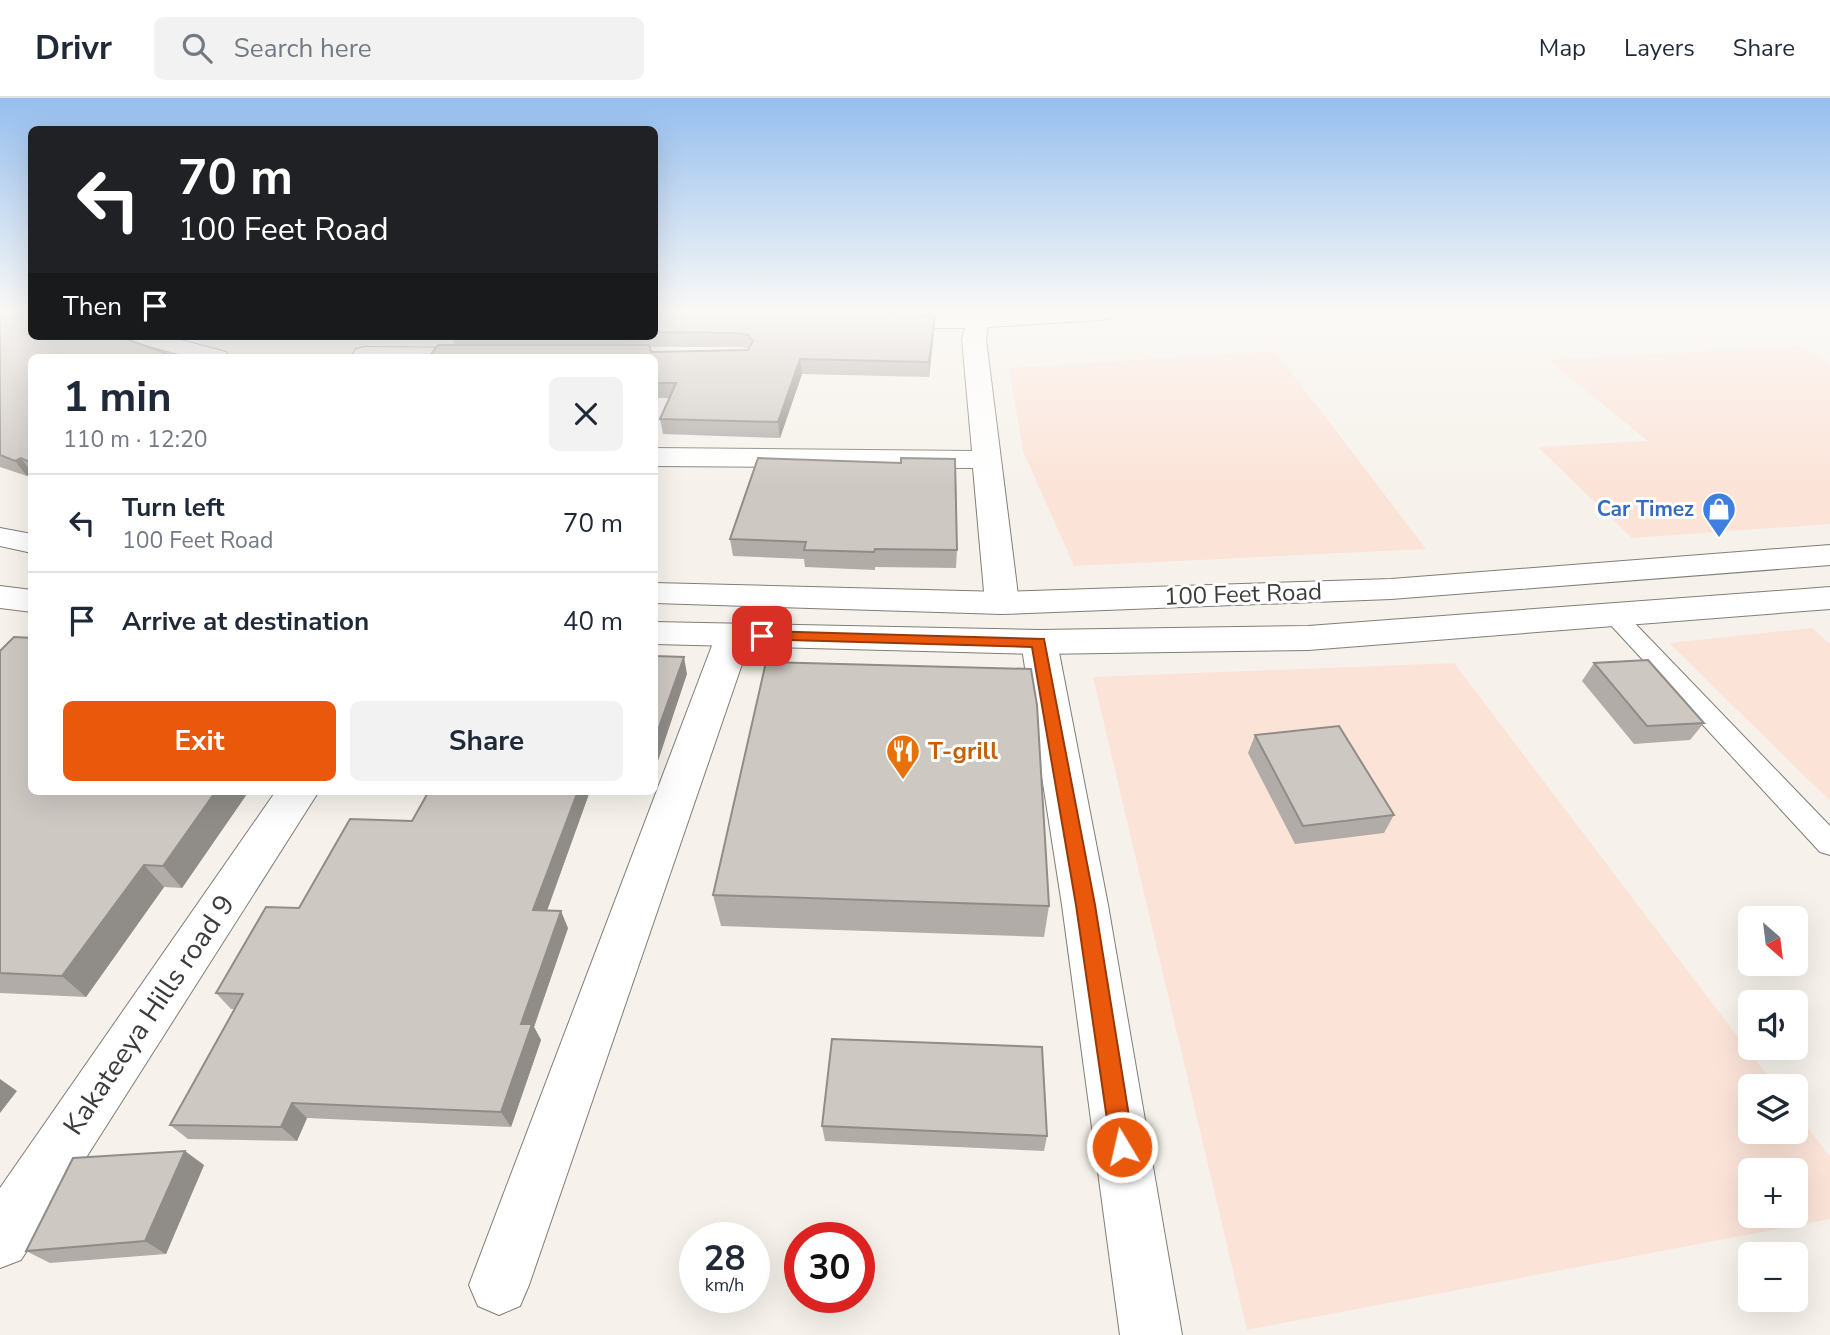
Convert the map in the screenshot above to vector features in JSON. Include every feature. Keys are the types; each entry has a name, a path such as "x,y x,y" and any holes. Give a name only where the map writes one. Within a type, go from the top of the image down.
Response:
{"street":[{"path":"977,371 1002,603"},
{"path":"658,457 986,460"},
{"path":"0,537 28,543"},
{"name":"100 Feet Road","path":"658,593 1002,603 1391,589 1830,555"},
{"name":"100 Feet Road","path":"658,633 1039,642 1308,638 1830,598"},
{"path":"499,1285 734,635"},
{"path":"1039,642 1085,905 1151,1335"},
{"name":"Kakateeya Hills road 9","path":"0,1239 295,795"}],"lane":[{"path":"1615,616 1830,844"}],"shaded area":[{"path":"1009,371 1290,371 1426,549 1074,566 1023,451"},
{"path":"1561,371 1830,371 1830,524 1632,538 1538,447 1648,441"},
{"path":"1812,628 1830,644 1830,801 1669,643"},
{"path":"1454,663 1738,1037 1738,1060 1755,1060 1766,1074 1738,1074 1738,1144 1808,1144 1808,1128 1830,1157 1830,1219 1808,1223 1808,1158 1738,1158 1738,1228 1783,1228 1247,1330 1093,677"}],"building":[{"path":"0,371 28,371 28,461 21,458 15,461 0,455"},
{"path":"658,371 796,371 778,422 660,419 676,383 658,383"},
{"path":"758,458 901,463 901,458 955,459 957,550 804,550 806,542 730,539"},
{"path":"14,637 28,638 28,795 213,795 163,866 144,865 62,976 0,973 0,651"},
{"path":"658,656 684,657 658,730"},
{"path":"1648,660 1704,723 1647,726 1594,663"},
{"path":"766,662 1031,669 1037,705 1049,906 713,895"},
{"path":"1339,726 1394,815 1303,826 1255,735"},
{"path":"427,795 576,795 533,910 561,911 521,1024 532,1024 501,1112 292,1103 281,1127 170,1125 243,994 216,993 266,907 299,908 350,819 412,821"},
{"path":"832,1039 1042,1047 1047,1136 822,1126"},
{"path":"185,1151 145,1241 26,1251 73,1158"}],"place":[{"name":"Car Timez","path":"1719,539"},
{"name":"T-grill","path":"903,781"}],"route":[{"path":"762,636 1039,642 1085,905 1122,1147"}]}
